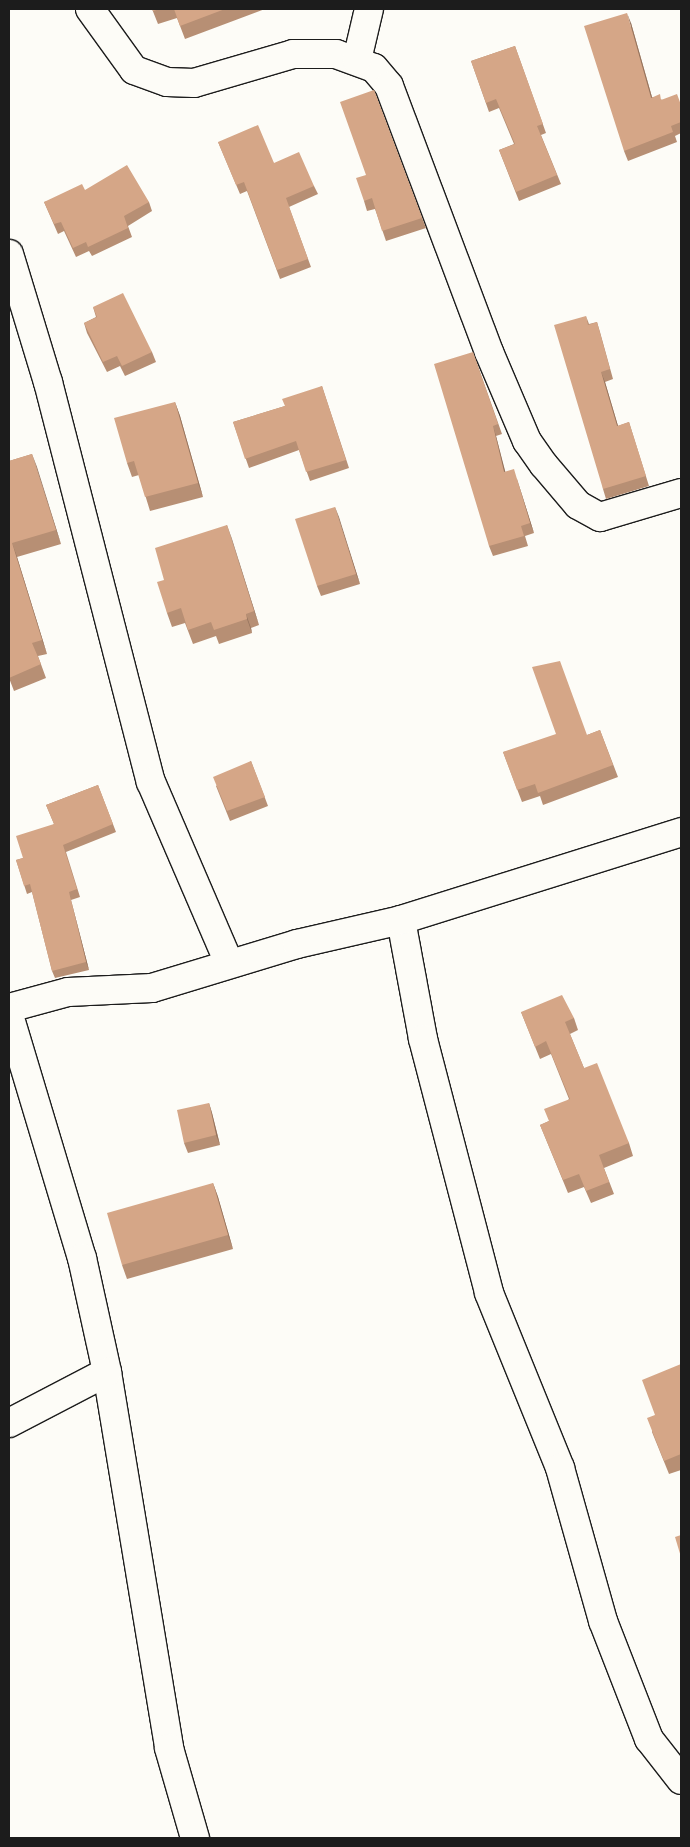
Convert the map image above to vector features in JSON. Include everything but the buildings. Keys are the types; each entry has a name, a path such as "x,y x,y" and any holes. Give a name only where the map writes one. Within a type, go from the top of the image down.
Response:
{"street":[{"path":"90,9 134,70 167,82 194,83 293,54 336,54 357,60 374,68 389,86 489,352 527,441 544,465 578,505 600,517 681,493"},
{"path":"357,60 369,9"},
{"path":"9,254 48,382 152,782 228,963"},
{"path":"9,1008 68,992 152,988 228,963 401,920 681,832"},
{"path":"401,920 423,1039 489,1293 560,1468 603,1621 646,1730 681,1780"},
{"path":"9,1015 82,1258 107,1372 167,1738 194,1838"},
{"path":"9,1423 107,1372"}]}
